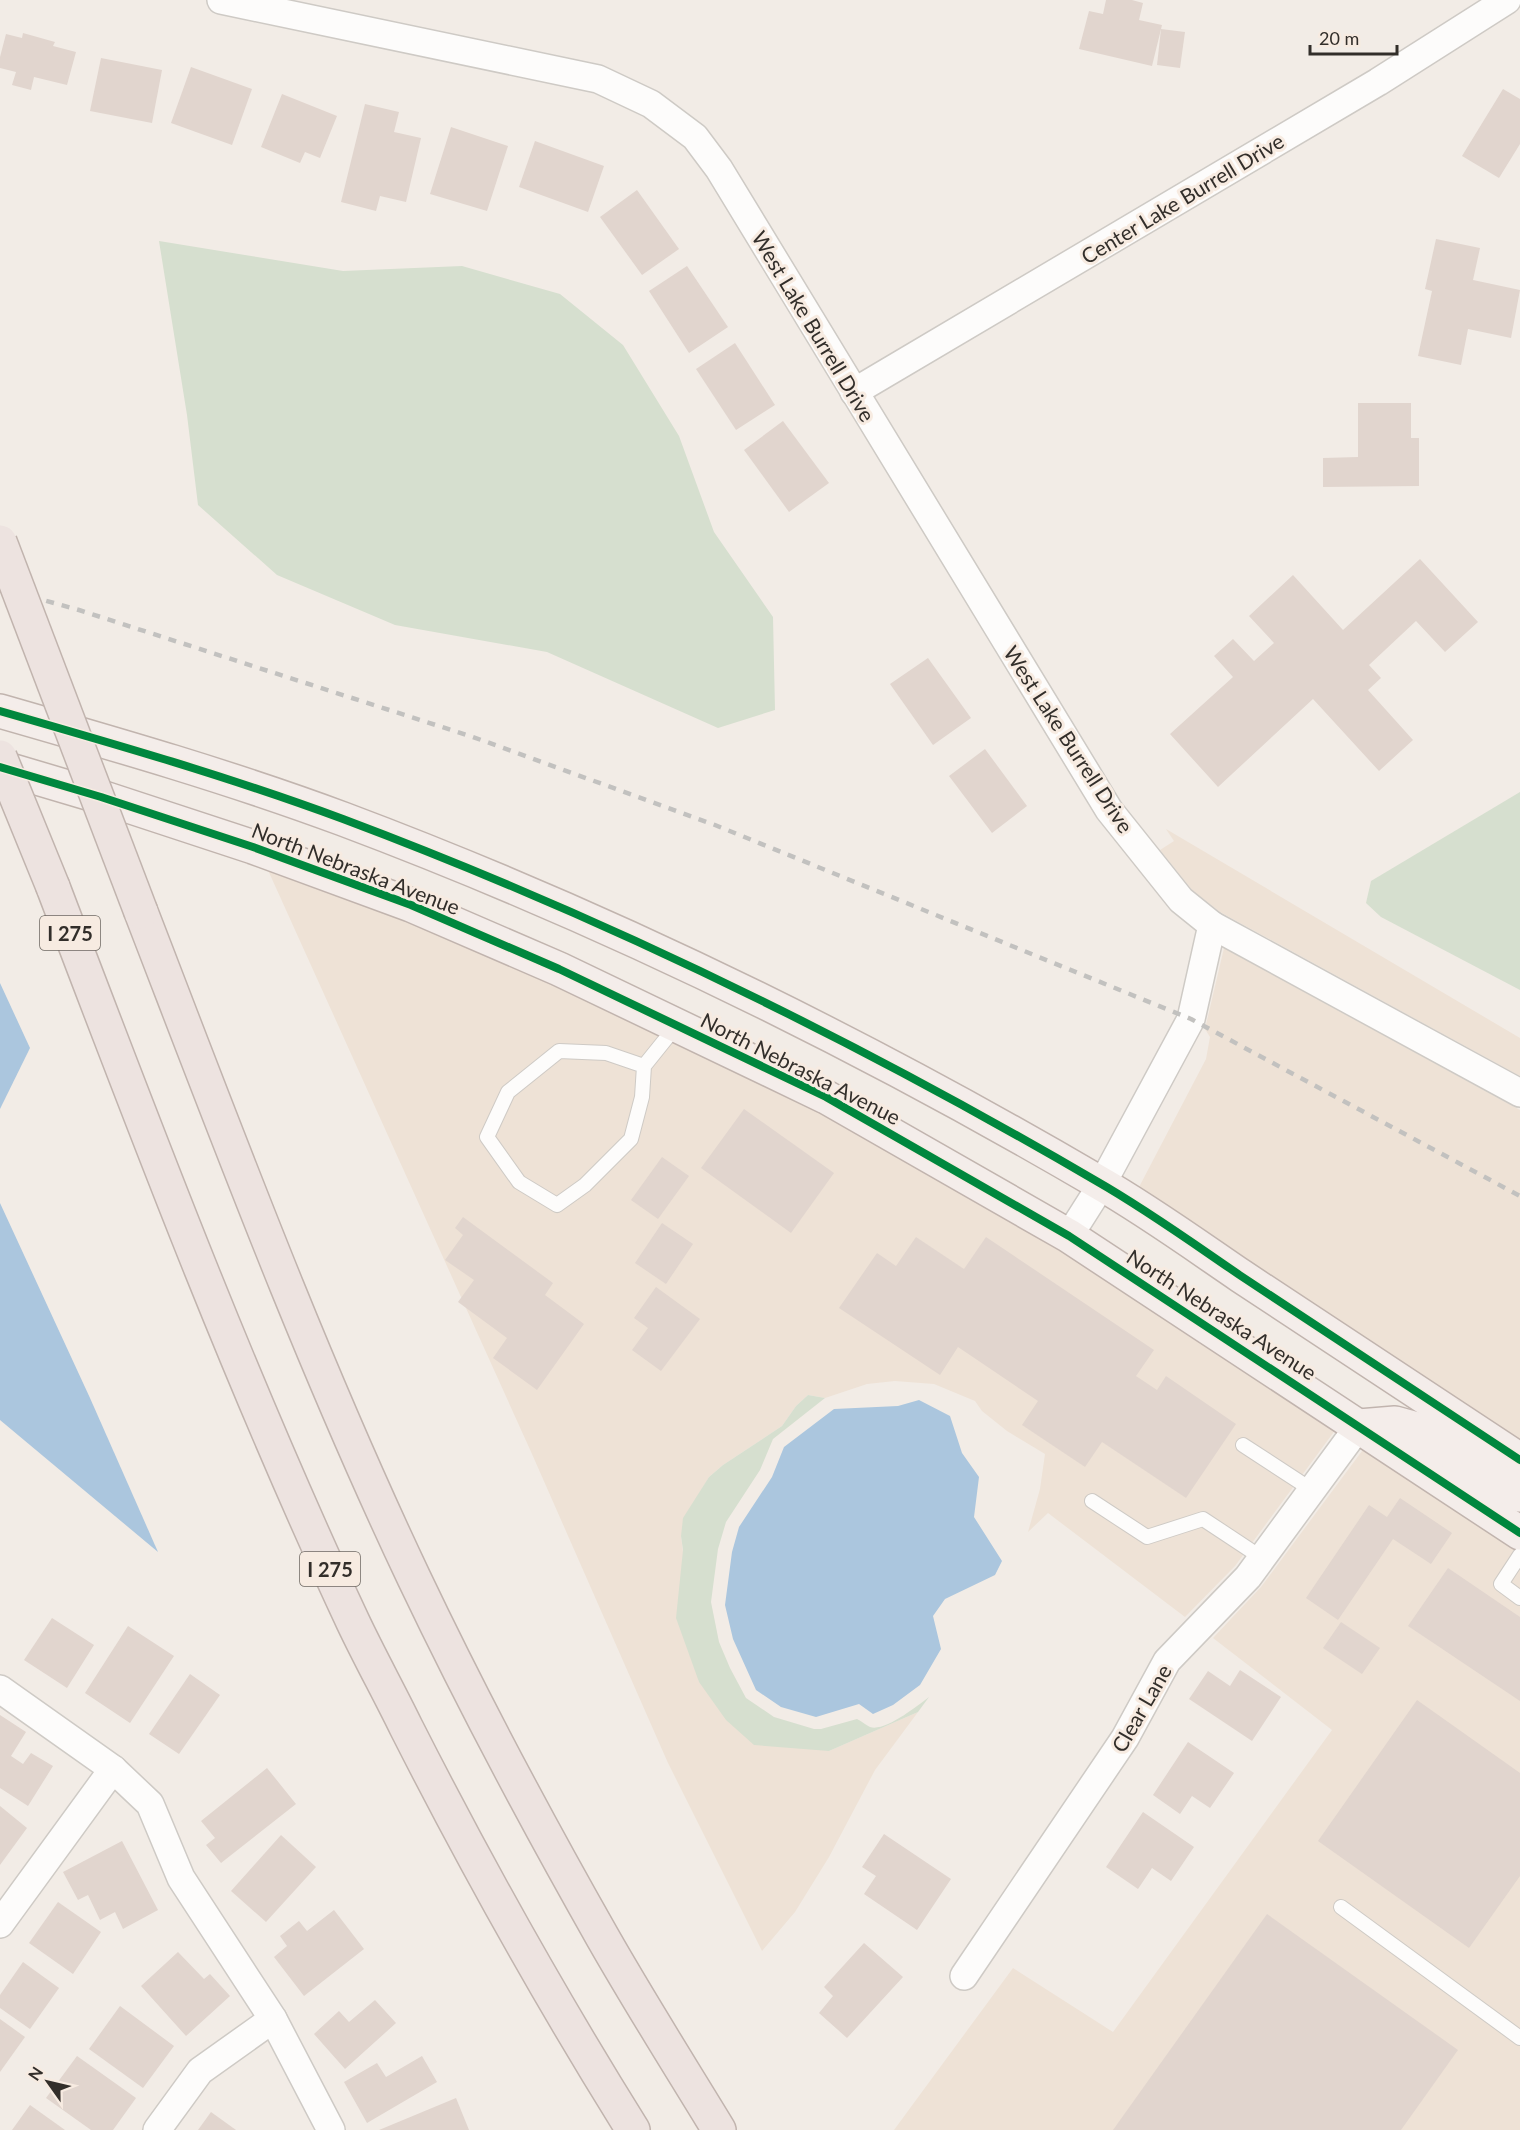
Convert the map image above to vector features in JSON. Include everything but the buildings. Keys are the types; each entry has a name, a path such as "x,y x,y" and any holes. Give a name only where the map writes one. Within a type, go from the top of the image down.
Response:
{"highway":[{"path":"0,542 292,1298 412,1575 456,1666 604,1941 719,2130"},
{"name":"I 275","path":"0,757 200,1265 274,1446 354,1623 435,1784 517,1938 633,2130"}],"main road":[{"name":"North Nebraska Avenue","path":"0,711 145,753 340,818 583,917 724,982 857,1049 1102,1184 1520,1460"},
{"name":"North Nebraska Avenue","path":"0,767 101,797 253,847 411,905 559,969 826,1097 1069,1236 1520,1533"},
{"path":"1359,1426 1395,1423 1413,1428 1520,1495"}],"street":[{"name":"West Lake Burrell Drive","path":"221,0 597,79 651,104 694,137 719,169 1109,810 1181,900 1212,925 1520,1093"},
{"name":"Center Lake Burrell Drive","path":"854,392 1378,82 1507,0"},
{"path":"1069,1236 1102,1184 1191,1019 1212,925"},
{"name":"Clear Lane","path":"964,1976 1125,1738 1167,1660 1248,1577 1359,1426"},
{"path":"0,1689 113,1769 150,1804 181,1878 273,2019 331,2130"},
{"path":"0,1924 113,1769"},
{"path":"157,2130 200,2071 273,2019"}],"lane":[{"path":"644,1066 606,1053 559,1051 508,1092 487,1137 519,1182 557,1205 585,1185 631,1139 642,1097 644,1066 676,1025"},
{"path":"1243,1445 1312,1490"},
{"path":"1092,1501 1147,1537 1203,1519 1262,1558"},
{"path":"1520,1555 1500,1584 1520,1598"},
{"path":"1341,1908 1520,2038"}],"shaded area":[{"path":"1166,829 1520,1038 1520,1076 1220,912 1192,890 1160,850 1174,841"},
{"path":"267,868 406,920 553,982 819,1111 1061,1249 1336,1429 1235,1566 1185,1617 1048,1513 1028,1532 1040,1489 1045,1454 1007,1431 982,1411 975,1401 934,1384 895,1381 867,1384 825,1398 808,1395 796,1406 782,1426 723,1465 709,1477 681,1536 699,1682 829,1751 918,1712 875,1770 829,1857 795,1912 762,1951 668,1763 532,1454"},
{"path":"1224,948 1520,1110 1520,1441 1138,1189 1206,1059 1210,1037 1205,1029"},
{"path":"1365,1447 1520,1551 1520,2130 894,2130 1013,1968 1113,2032 1332,1730 1213,1638 1261,1587"}],"green space":[{"path":"159,241 343,271 462,266 560,294 623,345 679,436 714,532 773,617 775,710 718,728 547,652 395,625 277,575 198,505 187,415"},
{"path":"1520,792 1520,990 1381,917 1366,903 1371,881"},
{"path":"808,1395 825,1398 773,1439 760,1470 726,1522 718,1549 711,1602 719,1642 746,1698 774,1717 814,1729 857,1719 876,1728 901,1717 929,1697 918,1712 829,1751 754,1745 726,1720 699,1682 676,1618 683,1550 681,1536 683,1518 709,1477 723,1465 782,1426 796,1406"}],"water":[{"path":"0,983 30,1048 0,1109"},
{"path":"0,1203 90,1398 158,1552 0,1420"},
{"path":"919,1400 950,1416 962,1453 979,1477 974,1517 1002,1561 995,1575 945,1599 933,1616 941,1649 920,1685 893,1705 873,1714 859,1704 816,1717 781,1707 756,1690 733,1639 725,1605 732,1552 739,1527 772,1477 784,1447 834,1409 898,1406"}],"railway":[{"path":"0,588 79,610 473,737 715,825 1191,1019 1520,1196"}],"cycle path":[{"path":"0,711 215,775 343,819 537,897 728,984 915,1080 1116,1193 1520,1460"},
{"path":"0,767 101,797 253,847 411,905 559,969 826,1097 1069,1236 1520,1533"}]}
